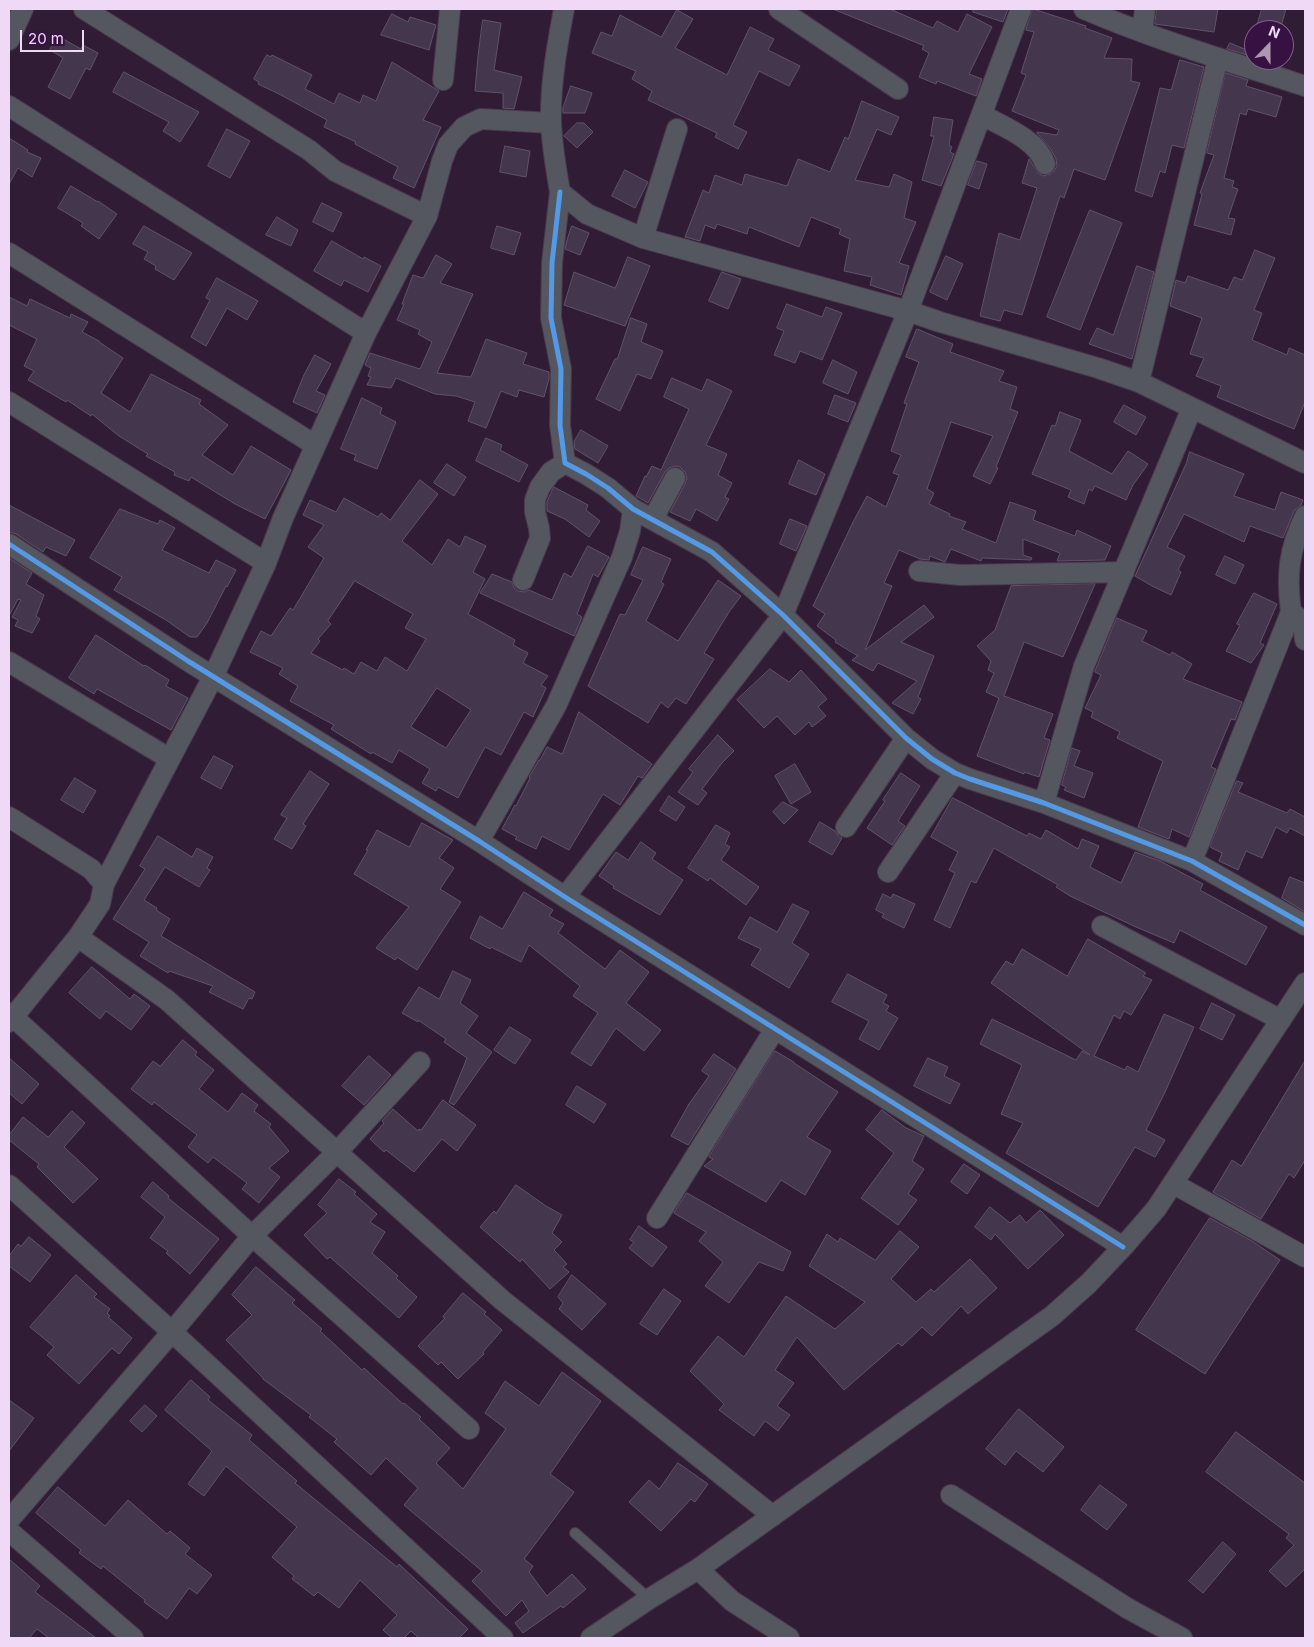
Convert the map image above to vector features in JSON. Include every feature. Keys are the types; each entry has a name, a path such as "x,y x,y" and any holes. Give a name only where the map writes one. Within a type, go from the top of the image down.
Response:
{"street":[{"path":"9,40 23,9"},
{"path":"84,9 309,150 335,171 427,216"},
{"path":"443,80 450,9"},
{"path":"564,9 556,53 551,123 560,192 552,263 551,318 561,369 560,425 565,463"},
{"path":"779,9 898,89"},
{"path":"564,897 783,615 908,311 1021,9"},
{"path":"1084,9 1142,32 1305,86"},
{"path":"1142,32 1145,9"},
{"path":"1139,382 1218,58"},
{"path":"9,106 366,332"},
{"path":"982,115 1022,137 1042,154 1045,164"},
{"path":"468,1429 10,1017 78,937 100,904 104,884 213,677 266,564 366,332 427,216 448,145 464,127 482,119 551,123"},
{"path":"642,238 677,129"},
{"path":"560,192 587,214 642,238 908,311 1139,382 1305,463"},
{"path":"9,253 316,446"},
{"path":"9,402 266,564"},
{"path":"1044,803 1084,666 1192,408"},
{"path":"565,463 608,488 633,509 712,552 783,615 906,738 932,759 970,779 1044,803 1192,861 1305,925"},
{"path":"523,580 540,538 535,512 535,500 540,487 551,472 565,463"},
{"path":"653,519 675,478"},
{"path":"479,841 556,706 622,557 630,532 633,509"},
{"path":"1192,861 1292,612 1288,586 1291,560 1296,535 1305,516"},
{"path":"9,544 213,677 479,841 564,897 1123,1248"},
{"path":"919,571 960,575 1124,572"},
{"path":"1292,612 1303,622 1305,640"},
{"path":"9,662 170,759"},
{"path":"846,827 906,738"},
{"path":"888,872 956,772"},
{"path":"9,817 91,869 104,884"},
{"path":"1102,926 1280,1020"},
{"path":"78,937 167,1000 502,1300 773,1516"},
{"path":"591,1638 649,1599 698,1570 1052,1316 1089,1283 1123,1248 1156,1209 1174,1184 1305,983"},
{"path":"657,1218 775,1029"},
{"path":"9,1520 172,1332 252,1236 338,1152 420,1062"},
{"path":"1174,1184 1305,1257"},
{"path":"9,1185 172,1332 503,1638"},
{"path":"951,1495 1127,1608 1182,1638"},
{"path":"9,1531 133,1638"},
{"path":"698,1570 732,1601 789,1638"}],"lane":[{"path":"575,1533 649,1599"}],"building":[{"path":"833,9 890,9 933,28 937,21 958,32 967,14 992,27 969,74 982,79 976,96 937,81 936,84 919,77 929,53 922,49 924,46"},
{"path":"974,9 1008,9 1003,22 973,12"},
{"path":"1033,9 1086,26 1085,28 1112,38 1104,58 1132,59 1131,81 1140,83 1105,180 1074,169 1064,198 1060,196 1022,315 1004,310 1000,321 980,316 999,233 1020,240 1037,188 1022,183 1029,159 1038,173 1043,176 1050,174 1057,166 1056,159 1050,148 1037,132 1057,135 1059,130 1012,111 1026,75 1021,73 1034,32 1026,30"},
{"path":"1157,9 1218,9 1214,32 1155,24"},
{"path":"1262,9 1286,9 1283,20 1259,20"},
{"path":"677,10 693,19 675,48 727,75 750,27 774,39 768,50 800,66 789,86 759,71 733,125 747,132 738,149 715,137 717,133 648,100 652,91 632,79 636,71 592,53 601,32 612,36 620,15 661,37"},
{"path":"392,14 408,22 410,17 436,25 429,50 381,35"},
{"path":"483,20 501,23 494,70 522,77 514,109 503,108 503,93 475,91"},
{"path":"58,36 81,49 83,45 98,53 90,70 86,68 70,99 48,87 63,58 50,50"},
{"path":"1230,43 1244,49 1244,54 1227,49"},
{"path":"267,55 271,57 272,55 312,75 305,89 334,104 339,93 360,103 363,95 376,101 392,62 439,91 423,120 441,127 414,188 393,178 398,167 355,144 356,142 324,127 327,120 258,84 259,82 254,79"},
{"path":"1180,60 1204,67 1184,148 1172,145 1165,173 1160,171 1152,197 1135,191 1160,88 1171,90"},
{"path":"124,72 199,112 180,142 163,131 169,122 113,92"},
{"path":"1226,73 1248,80 1246,86 1282,97 1276,117 1248,109 1246,115 1240,113 1224,178 1234,181 1232,187 1238,189 1228,218 1235,219 1231,235 1194,225 1202,194 1200,193 1214,155 1207,153"},
{"path":"571,86 592,93 585,113 563,113"},
{"path":"862,101 899,117 891,135 877,129 855,180 889,187 894,174 912,182 904,218 916,222 899,263 909,266 901,295 870,285 872,277 844,271 850,239 839,234 841,229 811,217 799,247 749,227 747,234 717,224 715,229 705,225 700,241 685,237 703,190 709,193 715,175 742,185 745,174 787,186 798,159 830,172 845,137 848,139"},
{"path":"934,117 953,120 949,145 952,147 950,152 954,154 941,186 922,180 934,136 931,136"},
{"path":"577,123 584,123 593,132 577,148 564,136"},
{"path":"227,129 250,141 230,178 208,166"},
{"path":"9,138 28,150 27,152 41,158 32,177 18,168 9,184"},
{"path":"505,146 530,151 526,177 500,172"},
{"path":"977,161 987,164 979,189 968,185"},
{"path":"625,170 648,182 635,208 612,196"},
{"path":"71,186 117,214 99,239 81,226 83,223 58,208"},
{"path":"322,203 342,213 333,232 313,222"},
{"path":"1090,210 1122,223 1080,330 1047,317"},
{"path":"277,217 298,230 291,246 266,235"},
{"path":"144,226 192,253 174,280 155,269 156,266 144,259 148,252 133,244"},
{"path":"497,226 521,233 514,255 491,248"},
{"path":"572,226 589,233 580,255 565,249"},
{"path":"332,241 363,259 364,257 381,266 368,292 344,280 341,286 314,271"},
{"path":"1255,250 1275,258 1254,310 1262,313 1252,340 1287,355 1289,348 1305,355 1305,402 1294,429 1217,397 1221,386 1196,376 1204,358 1190,354 1202,318 1170,306 1176,280 1185,283 1188,276 1228,290 1234,277 1242,280"},
{"path":"436,255 452,264 440,283 473,294 437,373 471,377 486,339 527,353 523,364 549,372 544,397 519,390 517,397 501,391 486,428 468,421 475,402 456,396 435,394 396,378 391,388 367,385 371,377 368,376 371,368 365,365 370,353 420,369 432,342 418,334 420,330 397,320 413,275 423,278"},
{"path":"946,256 963,264 947,300 930,292"},
{"path":"628,257 650,266 625,326 564,305 574,272 615,288"},
{"path":"1137,266 1154,272 1132,359 1089,344 1097,328 1113,335"},
{"path":"722,272 741,279 728,309 709,301"},
{"path":"217,278 258,301 247,320 227,308 206,346 191,337 210,300 206,298"},
{"path":"9,297 27,306 30,299 70,318 71,314 88,322 82,332 99,341 123,358 101,393 130,412 151,374 201,400 199,404 228,425 202,455 233,475 251,446 291,470 265,519 235,504 191,477 189,481 174,475 175,472 146,456 148,454 119,436 92,414 91,416 67,400 66,402 28,380 34,371 24,366 37,339 9,325"},
{"path":"787,304 822,317 826,307 842,313 822,360 800,351 795,363 774,355 784,331 777,328"},
{"path":"631,318 647,324 641,342 663,351 651,379 637,374 620,411 596,399 615,359 617,359"},
{"path":"917,329 953,344 950,352 1004,371 999,381 1017,387 1010,409 1018,412 996,467 998,468 990,484 973,476 993,436 951,422 927,489 934,493 929,504 950,514 949,516 966,522 962,529 996,543 1010,502 1036,511 1033,520 1075,536 1077,530 1111,546 1105,560 1057,561 1060,553 1023,539 1023,555 1032,558 1031,560 982,558 981,561 951,549 945,562 930,556 929,560 920,559 899,550 884,583 892,586 865,650 924,605 934,617 901,642 934,656 918,697 921,699 913,714 892,703 917,681 878,663 873,671 852,660 858,656 835,642 836,640 817,626 825,614 813,606 867,496 886,507 899,475 893,473 901,455 891,451 907,404 904,403 919,362 906,357"},
{"path":"315,355 331,364 316,391 325,395 317,413 293,402 303,377"},
{"path":"833,360 857,372 848,394 823,383"},
{"path":"672,378 702,391 707,379 732,391 706,445 727,454 718,475 732,483 725,497 729,499 717,521 696,509 690,521 670,512 687,478 685,472 680,467 669,468 665,472 648,503 636,496 652,466 661,470 689,409 664,397"},
{"path":"835,395 856,403 848,422 828,414"},
{"path":"362,398 382,408 380,414 396,422 377,469 354,460 356,455 341,449"},
{"path":"1124,405 1146,417 1136,435 1114,422"},
{"path":"1060,412 1081,420 1069,451 1112,474 1128,451 1148,464 1133,485 1126,500 1095,486 1092,491 1089,489 1084,504 1068,497 1071,490 1032,474 1052,425 1055,426"},
{"path":"581,430 608,446 598,463 575,449 574,442"},
{"path":"486,438 502,445 500,450 528,465 519,482 476,461"},
{"path":"1190,452 1244,474 1234,496 1275,510 1281,492 1303,500 1301,505 1294,511 1283,538 1250,526 1244,542 1184,514 1167,547 1185,556 1178,570 1181,572 1171,595 1135,576"},
{"path":"799,460 825,474 816,495 789,484"},
{"path":"447,464 466,477 454,496 434,483"},
{"path":"420,480 438,494 402,541 432,565 448,539 460,547 465,536 486,546 473,572 485,579 468,614 515,640 513,645 528,653 523,663 548,676 541,685 546,688 533,717 524,712 501,755 485,747 458,798 438,787 436,791 422,783 430,769 399,750 392,763 372,752 371,754 331,729 334,725 290,701 298,686 279,674 283,668 250,652 261,631 271,636 290,608 293,610 324,558 308,547 324,525 303,515 310,500 336,512 344,498 378,517 381,513 390,520","holes":["355,581 413,614 405,628 426,639 407,671 385,657 377,671 361,662 354,674 311,653 320,641 318,639 331,624 328,621","437,688 471,710 446,748 411,727"]},
{"path":"554,487 588,505 586,510 600,521 589,537 565,519 547,511 547,502"},
{"path":"9,505 75,540 66,556 46,547 43,552 16,534 9,532"},
{"path":"120,509 158,524 160,520 175,528 162,550 209,573 216,560 236,570 207,623 197,637 190,637 166,620 114,590 122,577 90,558"},
{"path":"790,519 807,526 796,551 780,544"},
{"path":"588,546 609,557 598,577 593,574 577,614 582,617 574,636 480,593 492,574 512,582 514,588 518,591 524,592 529,590 552,600 564,573 571,577"},
{"path":"643,547 671,559 661,582 664,584 646,621 678,641 718,580 741,596 704,653 714,659 686,704 676,698 668,708 661,702 648,723 588,686 620,614 625,615 643,580 631,575"},
{"path":"1225,556 1244,565 1235,584 1216,575"},
{"path":"9,558 32,573 26,584 44,595 36,616 40,619 32,633 15,626 18,620 12,617 21,600 18,599 9,616"},
{"path":"1095,584 1063,657 1024,642 1004,696 1053,714 1044,738 1050,740 1039,777 1024,772 1024,774 977,756 999,698 986,692 994,673 988,670 991,661 977,646 995,630 1011,586"},
{"path":"1254,593 1277,604 1260,643 1264,645 1251,663 1226,651 1240,625 1237,624"},
{"path":"1117,618 1147,631 1142,641 1170,655 1172,652 1192,664 1183,679 1242,702 1235,720 1231,719 1211,767 1216,769 1189,837 1172,829 1169,839 1138,827 1163,761 1117,738 1120,732 1091,717 1093,712 1085,708 1101,675 1095,672"},
{"path":"96,635 169,680 166,686 188,698 171,730 97,689 94,694 69,678"},
{"path":"770,669 789,682 801,670 827,699 818,707 826,716 812,727 809,722 795,735 777,716 764,728 737,700"},
{"path":"579,712 652,764 642,778 638,776 620,805 603,794 569,850 542,836 536,849 515,839 517,837 502,829 547,747 562,754"},
{"path":"718,735 734,751 702,789 707,793 698,805 678,792 693,772 689,769"},
{"path":"1072,748 1080,751 1074,766 1093,773 1084,798 1064,790 1066,787 1062,785"},
{"path":"214,756 233,766 221,789 201,778"},
{"path":"795,764 811,792 791,804 775,776"},
{"path":"310,771 329,784 303,824 306,826 292,849 274,839 287,818 281,815"},
{"path":"901,773 920,786 898,821 905,826 892,845 867,828"},
{"path":"75,778 96,791 83,813 61,800"},
{"path":"1237,781 1243,783 1238,792 1287,813 1290,809 1305,817 1305,836 1290,828 1287,833 1276,827 1262,858 1246,851 1238,870 1219,861 1222,853 1210,847"},
{"path":"669,796 685,807 676,821 660,811"},
{"path":"953,798 1027,836 1029,833 1041,839 1046,830 1078,849 1082,839 1099,846 1090,867 1121,883 1135,852 1160,861 1203,884 1200,890 1267,927 1246,965 1180,930 1174,943 1136,927 1070,896 1056,887 1058,885 994,848 976,883 971,881 950,928 934,920 955,873 949,870 958,852 931,837"},
{"path":"783,802 798,810 784,824 773,812"},
{"path":"820,822 835,831 842,838 832,855 809,842"},
{"path":"422,823 453,840 439,858 454,868 440,889 461,902 417,970 397,957 395,960 376,948 409,907 354,874 377,830 409,847"},
{"path":"716,825 730,833 725,844 730,847 721,860 759,887 746,905 710,878 708,881 688,868"},
{"path":"158,836 192,857 197,848 213,857 207,868 210,870 199,887 165,867 144,900 170,919 161,936 255,992 252,999 249,998 243,1009 209,992 213,986 169,971 168,973 140,956 149,942 113,919 145,869 140,866"},
{"path":"641,842 656,853 652,859 683,880 660,915 613,888 614,886 599,876 616,852 628,860"},
{"path":"1290,877 1305,883 1305,912 1282,898"},
{"path":"524,892 553,910 549,916 564,924 558,933 605,969 620,950 649,972 626,1003 661,1030 644,1051 616,1028 591,1066 571,1053 598,1013 573,996 580,986 529,945 521,962 470,938 480,916 502,929"},
{"path":"883,894 891,898 893,894 915,904 904,928 882,917 884,914 876,910"},
{"path":"793,904 809,912 792,943 809,954 789,988 751,965 761,949 738,938 750,917 777,932"},
{"path":"1088,939 1146,973 1143,976 1152,980 1131,1015 1124,1011 1120,1019 1114,1015 1094,1056 1125,1070 1127,1066 1138,1072 1164,1014 1194,1027 1146,1130 1165,1140 1155,1157 1135,1147 1098,1207 1006,1153 1023,1123 1001,1114 1022,1065 980,1044 992,1019 1076,1060 1082,1051 1090,1055 991,983 1006,961 1013,965 1022,949 1067,976"},
{"path":"92,967 130,999 134,994 150,1006 131,1030 106,1011 100,1019 69,993"},
{"path":"453,971 471,980 460,1003 478,1016 466,1033 492,1052 454,1105 449,1102 467,1058 444,1042 446,1039 418,1020 418,1022 402,1013 419,987 439,999"},
{"path":"848,974 887,995 883,1003 889,1006 886,1011 898,1018 879,1050 859,1039 869,1021 832,1002"},
{"path":"1212,1003 1235,1015 1222,1040 1200,1029"},
{"path":"510,1027 531,1040 515,1064 494,1050"},
{"path":"183,1040 197,1052 195,1055 214,1070 199,1089 228,1112 242,1093 258,1105 254,1111 271,1124 269,1127 289,1151 269,1168 280,1177 259,1203 242,1189 247,1183 213,1157 208,1163 188,1147 197,1135 154,1102 152,1105 131,1089 153,1061 160,1066"},
{"path":"775,1051 838,1092 807,1137 831,1151 805,1195 781,1180 766,1202 704,1166 713,1159 709,1157"},
{"path":"714,1054 736,1069 688,1145 671,1136 689,1104 709,1076 702,1071"},
{"path":"369,1056 391,1075 364,1105 342,1086"},
{"path":"9,1058 39,1084 22,1104 9,1093"},
{"path":"928,1058 948,1067 944,1076 960,1084 950,1104 914,1086"},
{"path":"1305,1061 1305,1160 1294,1178 1289,1174 1261,1219 1213,1192 1232,1160 1241,1166"},
{"path":"577,1086 606,1104 594,1123 566,1105"},
{"path":"443,1100 476,1125 457,1151 442,1139 414,1172 386,1150 384,1152 370,1139 393,1109 418,1131 419,1129 421,1130"},
{"path":"882,1110 906,1128 924,1136 912,1161 924,1169 908,1194 917,1200 898,1225 861,1198 894,1153 866,1130"},
{"path":"72,1111 85,1123 64,1147 98,1179 73,1203 37,1167 39,1164 9,1140 9,1135 23,1117 48,1137"},
{"path":"964,1164 980,1175 967,1194 951,1182"},
{"path":"339,1179 356,1192 354,1194 377,1214 370,1222 385,1232 372,1253 398,1276 396,1278 417,1297 399,1318 330,1257 327,1259 304,1235 327,1213 318,1205"},
{"path":"153,1182 169,1196 168,1198 219,1239 190,1274 166,1253 168,1251 150,1238 165,1217 141,1197"},
{"path":"516,1185 562,1215 552,1233 562,1242 554,1250 567,1264 563,1267 569,1272 550,1289 522,1259 520,1262 480,1227 494,1211 496,1213"},
{"path":"687,1193 791,1252 783,1271 759,1262 729,1303 705,1286 723,1262 699,1241 706,1232 674,1213"},
{"path":"990,1207 1010,1223 1020,1215 1026,1223 1040,1210 1064,1235 1028,1269 995,1234 991,1240 975,1227"},
{"path":"1210,1218 1252,1241 1280,1260 1205,1374 1136,1330"},
{"path":"639,1226 667,1247 652,1267 629,1248 634,1242 630,1240"},
{"path":"900,1231 919,1247 891,1279 916,1302 931,1289 934,1292 970,1259 997,1288 968,1314 961,1306 932,1336 922,1327 902,1346 898,1343 844,1390 797,1337 775,1370 794,1383 777,1406 790,1415 778,1431 765,1421 754,1436 719,1410 724,1404 690,1371 718,1336 744,1357 786,1296 835,1329 865,1302 809,1266 827,1234 838,1242 840,1238 875,1260"},
{"path":"29,1237 51,1255 30,1282 9,1266 9,1256 18,1244 21,1246"},
{"path":"256,1267 295,1300 292,1303 322,1329 320,1331 362,1370 364,1368 403,1404 421,1417 419,1419 450,1448 436,1463 463,1489 506,1429 485,1413 505,1381 539,1406 562,1372 601,1401 550,1474 574,1492 524,1559 533,1566 529,1572 547,1596 572,1574 586,1589 563,1608 561,1606 523,1633 515,1623 529,1611 522,1600 506,1616 472,1581 482,1571 404,1505 418,1488 386,1458 371,1475 334,1442 337,1439 309,1417 311,1415 263,1379 226,1340 252,1315 232,1295"},
{"path":"76,1275 97,1294 94,1297 110,1309 107,1313 110,1316 108,1317 132,1338 119,1354 112,1348 79,1384 47,1355 54,1347 30,1327"},
{"path":"572,1275 606,1304 582,1330 559,1309 563,1303 558,1297"},
{"path":"664,1289 681,1301 657,1335 640,1324"},
{"path":"463,1293 486,1312 484,1314 502,1330 483,1352 484,1354 458,1379 441,1362 438,1365 418,1346 445,1318 443,1317"},
{"path":"191,1380 210,1397 208,1400 252,1435 249,1440 297,1481 295,1483 397,1567 399,1564 468,1629 459,1638 419,1638 411,1631 404,1638 392,1638 383,1630 397,1615 360,1580 339,1608 318,1592 314,1596 292,1579 294,1576 272,1557 297,1527 226,1466 204,1496 188,1484 212,1451 165,1410"},
{"path":"9,1400 34,1418 9,1451"},
{"path":"145,1405 157,1416 142,1432 130,1421"},
{"path":"1019,1409 1064,1447 1043,1472 1016,1451 1005,1465 986,1449"},
{"path":"1236,1432 1305,1483 1305,1569 1286,1587 1269,1571 1294,1545 1286,1538 1289,1534 1206,1472"},
{"path":"678,1463 708,1484 695,1502 691,1499 661,1531 629,1502 649,1480 659,1489"},
{"path":"1100,1485 1127,1505 1107,1530 1081,1510"},
{"path":"58,1487 105,1526 128,1500 167,1534 170,1531 190,1548 185,1554 212,1575 197,1594 189,1588 167,1619 144,1602 145,1600 103,1566 101,1569 79,1553 81,1550 36,1513"},
{"path":"1223,1542 1236,1554 1203,1593 1189,1581"},
{"path":"9,1559 40,1586 35,1592 96,1638 49,1638 37,1629 29,1638 9,1638"}],"cycle path":[{"path":"560,192 552,263 551,318 561,369 560,425 565,463 608,488 633,509 712,552 783,615 906,738 932,759 955,773 970,779 1044,803 1192,861 1305,925"},
{"path":"9,544 188,661 479,841 565,897 1123,1247"}]}
